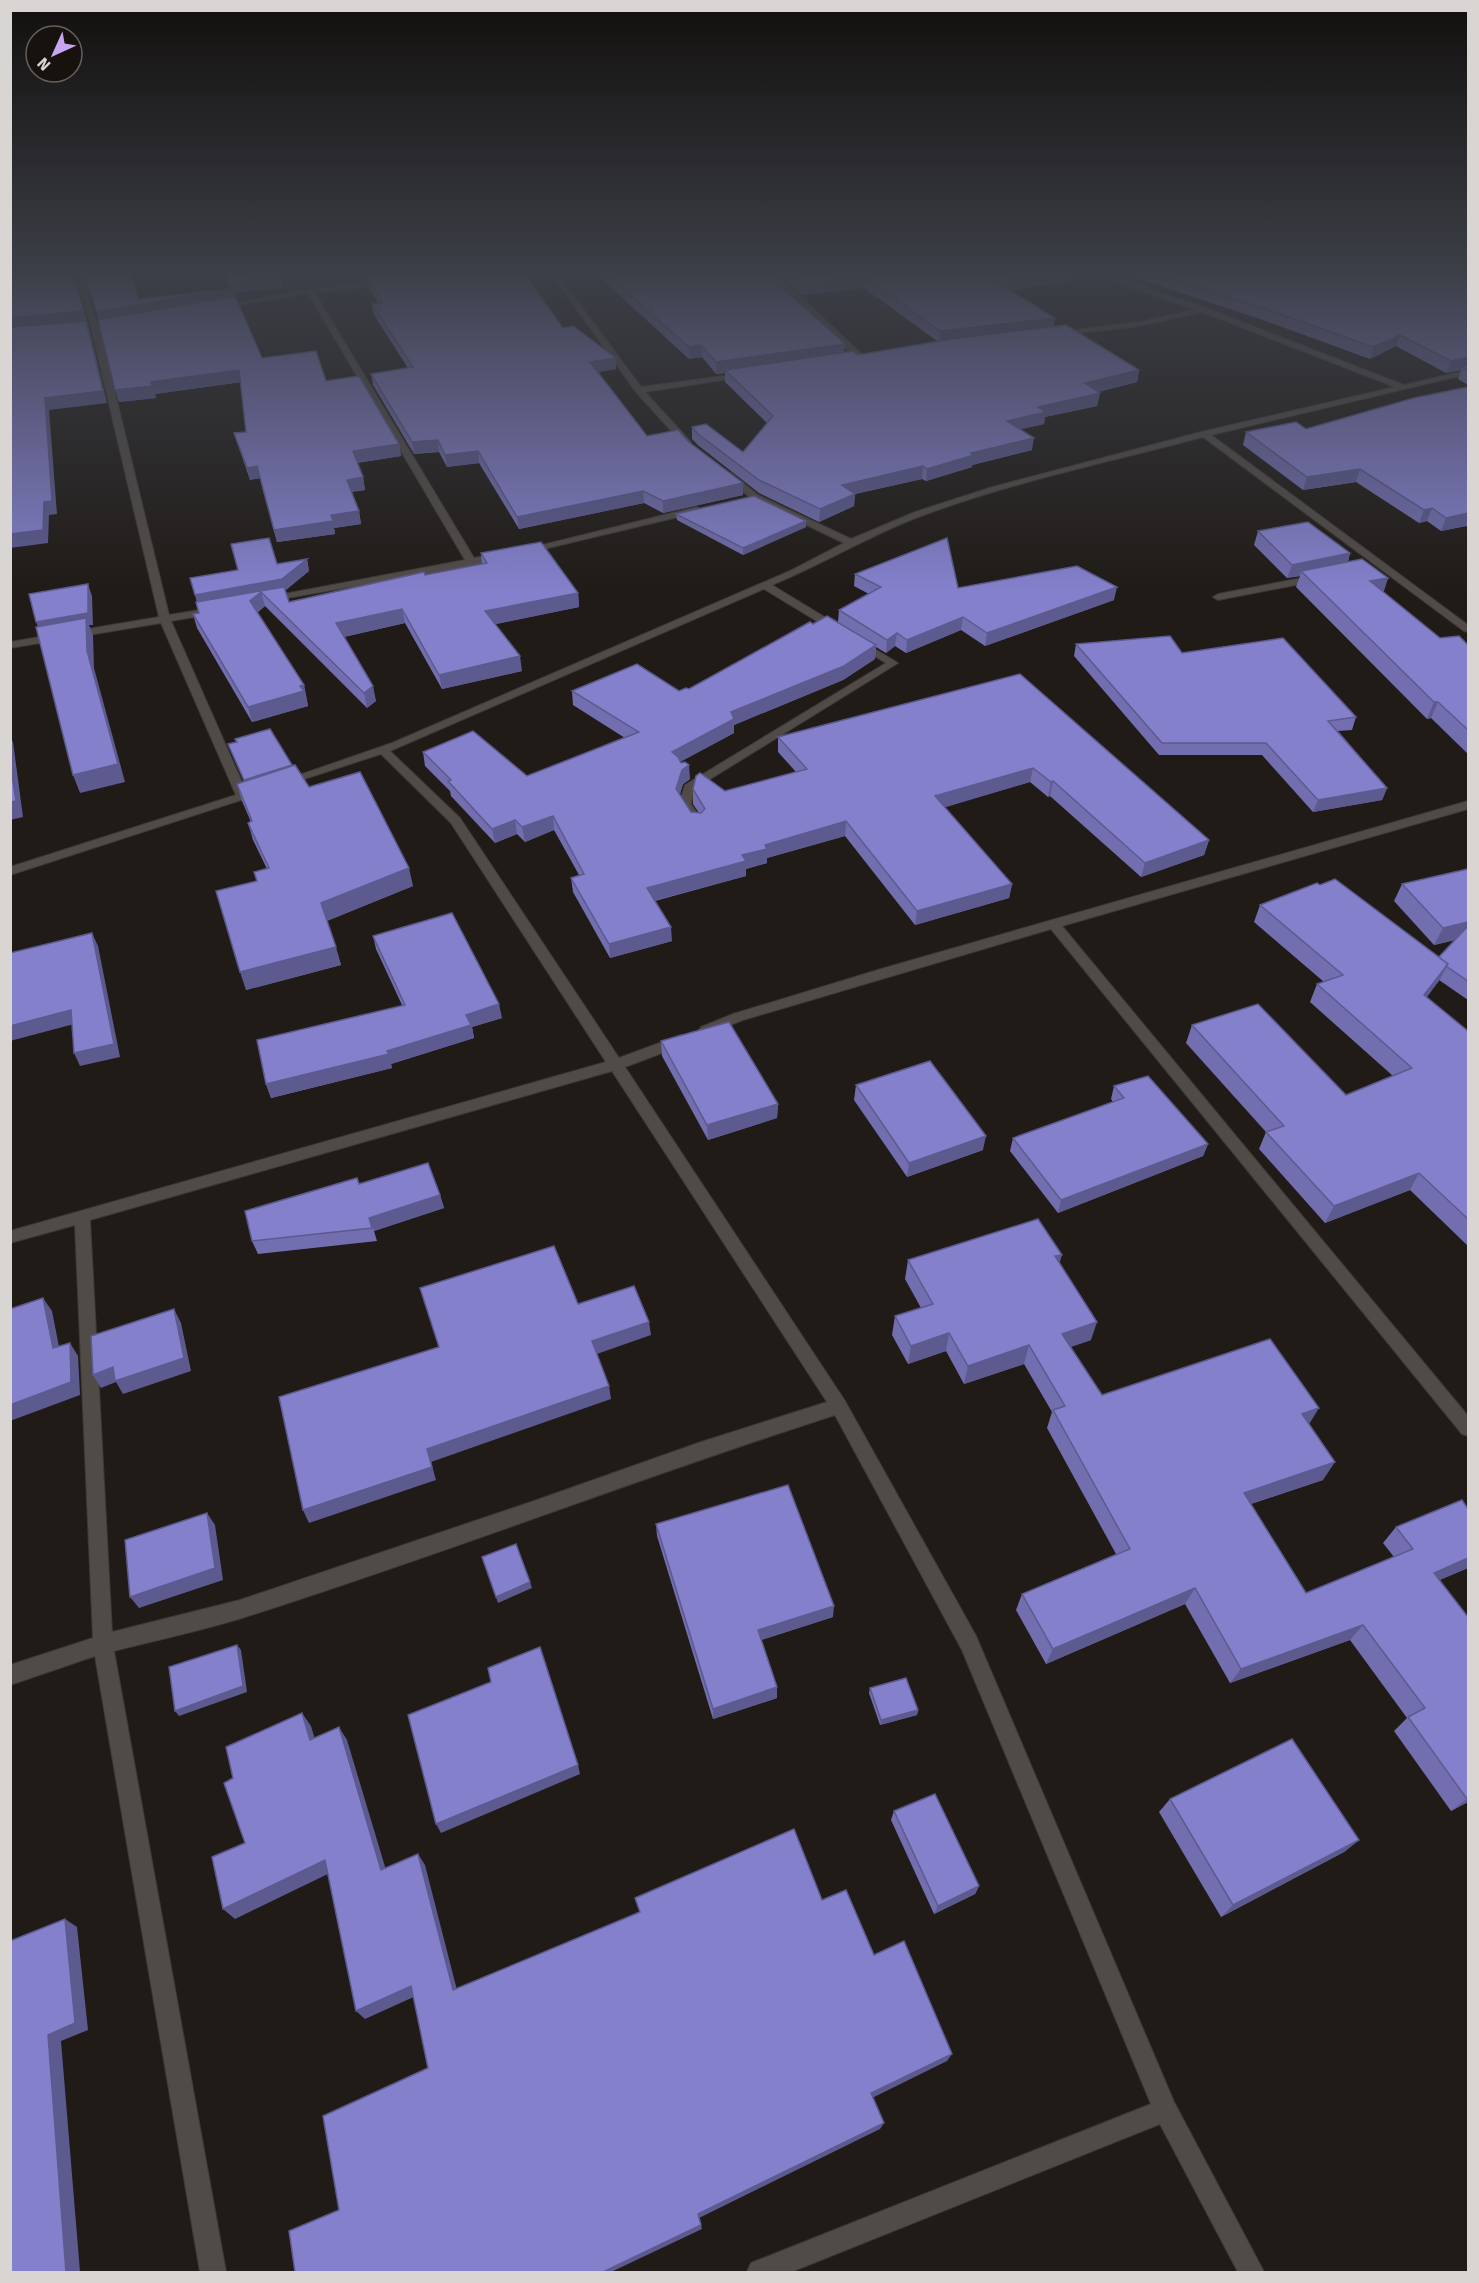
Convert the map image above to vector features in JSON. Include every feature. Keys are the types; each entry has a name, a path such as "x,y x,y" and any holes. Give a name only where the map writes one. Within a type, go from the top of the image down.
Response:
{"street":[{"path":"107,379 165,619 242,796"},
{"path":"362,379 472,563"},
{"path":"631,379 694,450"},
{"path":"639,390 717,379"},
{"path":"1380,379 1402,387"},
{"path":"10,871 383,750 762,584 795,572 851,543 918,514 992,490 1204,434 1439,379"},
{"path":"1204,434 1468,629"},
{"path":"720,470 755,496 851,543"},
{"path":"744,499 755,496"},
{"path":"517,552 710,507"},
{"path":"259,602 506,555"},
{"path":"1371,568 1382,565"},
{"path":"1218,597 1324,577"},
{"path":"697,822 685,804 689,787 893,663 762,584"},
{"path":"10,645 224,608"},
{"path":"383,750 456,821 839,1406 969,1643 1166,2109 1251,2272"},
{"path":"10,1238 615,1065 738,1017 1468,805"},
{"path":"1053,924 1468,1428"},
{"path":"82,1217 103,1644 213,2272"},
{"path":"10,1675 103,1644 240,1609 534,1510 701,1450 839,1406"},
{"path":"760,2272 1166,2109"}],"building":[{"path":"10,379 100,379 103,391 45,398 52,501 44,502 43,530 10,534"},
{"path":"112,379 176,379 151,382 152,386 115,390"},
{"path":"240,379 325,379 326,381 360,379 399,444 353,451 363,477 347,480 359,511 331,515 333,521 274,530 257,466 247,468 234,433 246,432"},
{"path":"374,379 603,379 647,436 678,430 689,442 743,483 663,501 643,491 517,517 478,451 445,455 438,440 412,442"},
{"path":"734,379 1104,379 1085,383 1100,393 1038,407 1046,412 1007,421 1034,438 971,453 974,455 927,469 923,466 842,485 855,494 820,509 759,480 692,427 706,424 743,452 773,416"},
{"path":"1468,387 1468,513 1446,518 1432,508 1424,510 1360,469 1307,477 1246,432 1296,422 1306,429 1414,398"},
{"path":"754,496 806,521 743,548 676,514"},
{"path":"1308,522 1350,553 1292,565 1258,531"},
{"path":"269,538 277,564 307,559 282,579 195,595 190,578 238,570 231,544"},
{"path":"947,538 958,588 1077,566 1117,587 987,633 963,617 907,640 897,633 887,640 839,610 881,587 855,574"},
{"path":"541,542 578,593 485,611 520,656 439,675 402,609 336,623 373,686 364,693 261,592 250,601 304,685 300,686 304,691 248,707 193,614 199,613 196,602 284,587 289,602 424,572 425,575 487,563 481,553"},
{"path":"1362,559 1388,578 1370,581 1440,638 1459,636 1468,645 1468,730 1438,702 1434,702 1301,571"},
{"path":"88,584 88,613 36,622 29,594"},
{"path":"827,616 876,645 844,666 731,712 734,719 672,752 681,763 685,762 689,765 682,770 676,789 691,812 701,813 705,809 693,789 696,776 700,773 725,791 807,769 778,737 1020,674 1209,840 1145,863 1053,781 1051,782 1033,768 935,796 1012,884 917,911 846,821 765,845 767,849 742,855 746,861 647,888 671,927 609,944 571,878 584,874 553,816 522,827 515,820 492,829 448,781 451,780 423,752 473,731 527,776 639,732 572,691 637,664 679,691 689,689 810,622 813,624"},
{"path":"86,618 87,651 118,764 73,775 36,627"},
{"path":"1170,636 1182,653 1283,638 1356,717 1328,721 1387,788 1318,800 1266,743 1162,743 1076,644"},
{"path":"270,729 292,765 244,780 228,744 237,742 235,739"},
{"path":"10,762 16,801 10,802"},
{"path":"295,765 309,787 360,772 409,868 321,903 336,947 240,972 216,891 257,881 254,872 269,868 248,823 252,821 237,784"},
{"path":"1468,869 1468,922 1443,928 1402,884"},
{"path":"1335,879 1448,964 1424,995 1468,1031 1468,1219 1419,1173 1334,1206 1266,1132 1284,1126 1192,1025 1258,1004 1346,1095 1412,1068 1317,984 1343,975 1260,905 1317,883 1320,885"},
{"path":"452,913 499,1004 466,1015 471,1025 387,1051 389,1054 266,1084 257,1040 405,1005 373,936"},
{"path":"1468,926 1468,981 1446,966 1448,964 1439,957"},
{"path":"92,933 114,1044 74,1053 71,1010 10,1026 10,953"},
{"path":"729,1022 778,1104 707,1125 661,1041"},
{"path":"930,1061 986,1136 909,1163 856,1085"},
{"path":"1148,1076 1208,1144 1061,1200 1013,1138 1124,1098 1114,1086"},
{"path":"428,1163 440,1195 369,1218 372,1228 252,1241 245,1211 357,1178 359,1184"},
{"path":"1038,1219 1062,1255 1055,1256 1097,1322 1062,1334 1102,1395 1270,1339 1319,1408 1302,1414 1335,1462 1244,1493 1306,1593 1413,1549 1396,1527 1462,1500 1468,1509 1468,1558 1434,1573 1468,1617 1467,1799 1408,1717 1425,1708 1363,1625 1241,1669 1195,1588 1053,1649 1022,1594 1130,1549 1053,1410 1065,1406 1029,1345 968,1366 949,1333 911,1346 895,1316 933,1304 908,1260"},
{"path":"554,1246 578,1304 634,1286 649,1322 592,1341 609,1386 427,1449 432,1467 303,1510 279,1397 439,1347 420,1288"},
{"path":"43,1298 53,1348 70,1343 71,1382 10,1405 10,1309"},
{"path":"174,1309 184,1358 115,1381 113,1367 93,1375 91,1336"},
{"path":"788,1485 834,1606 758,1630 777,1687 713,1709 656,1524"},
{"path":"207,1513 215,1568 130,1597 125,1540"},
{"path":"516,1544 530,1582 496,1597 482,1557"},
{"path":"237,1645 243,1686 175,1711 169,1667"},
{"path":"540,1647 578,1765 436,1824 408,1715 491,1682 488,1668"},
{"path":"906,1678 918,1710 881,1720 870,1688"},
{"path":"302,1713 310,1740 339,1727 381,1870 418,1854 453,1990 640,1912 635,1898 794,1829 822,1900 846,1890 874,1955 904,1941 952,2054 871,2093 884,2123 698,2214 701,2225 603,2272 295,2272 289,2231 339,2210 323,2116 428,2068 411,1986 356,2011 325,1860 223,1909 212,1857 245,1843 224,1783 233,1778 226,1747"},
{"path":"1292,1739 1359,1840 1233,1905 1170,1799"},
{"path":"935,1794 979,1886 938,1906 894,1811"},
{"path":"65,1919 75,2023 48,2035 66,2272 10,2272 10,1941"}]}
